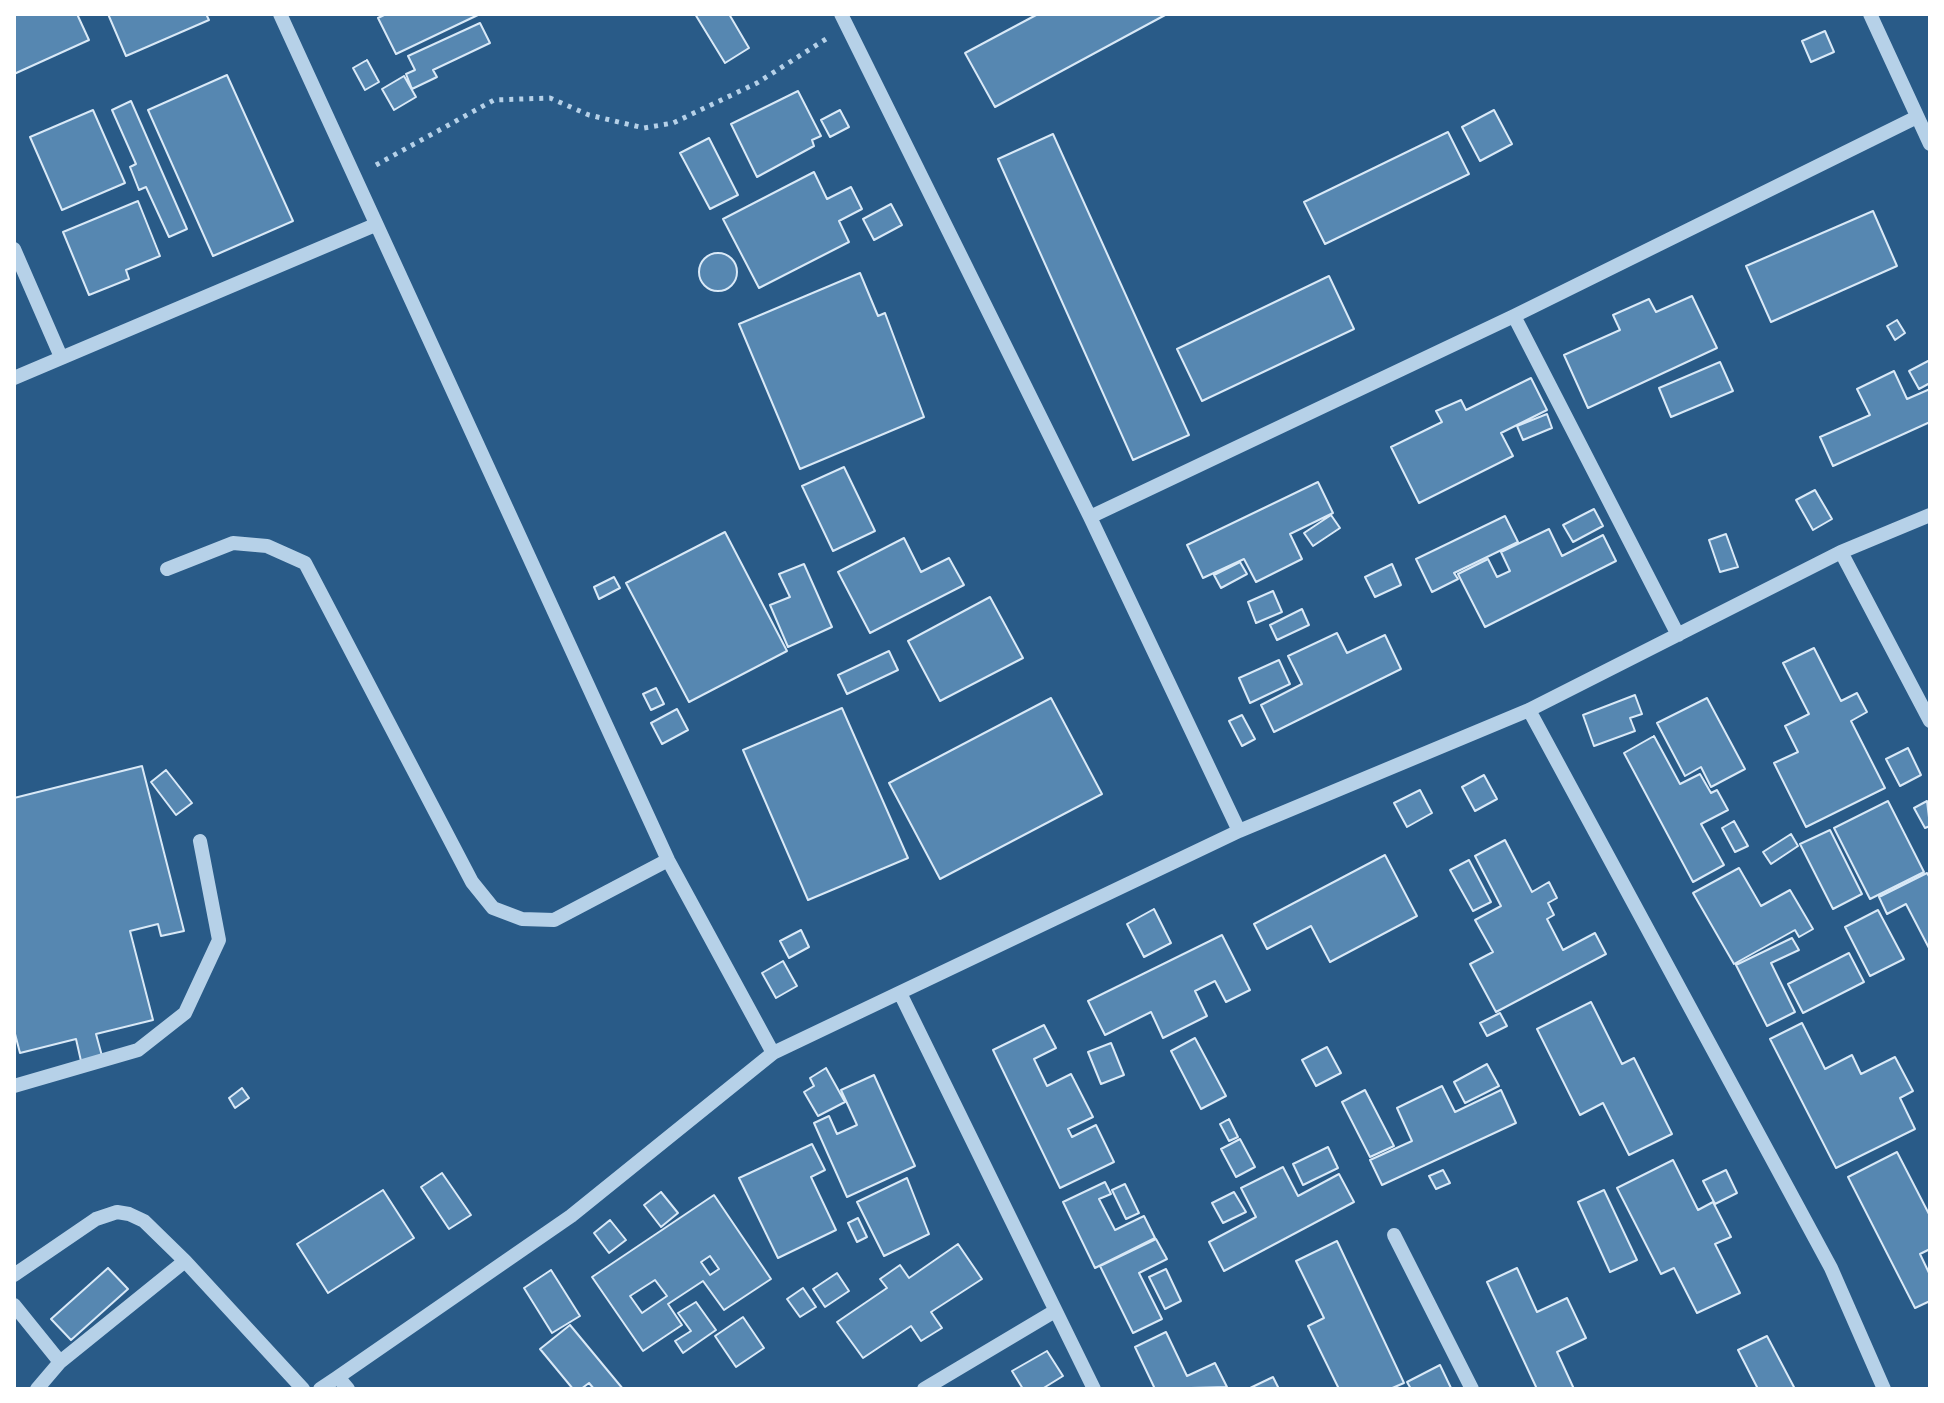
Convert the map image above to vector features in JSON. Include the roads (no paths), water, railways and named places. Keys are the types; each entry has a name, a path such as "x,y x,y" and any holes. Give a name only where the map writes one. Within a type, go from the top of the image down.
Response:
{"street":[{"path":"280,14 668,860 773,1053"},
{"path":"841,14 1090,517 1239,831"},
{"path":"1870,14 1930,144"},
{"path":"1090,517 1514,316 1917,117"},
{"path":"14,378 375,225"},
{"path":"14,249 61,357"},
{"path":"1514,316 1678,635"},
{"path":"320,1389 571,1216 773,1053 1239,831 1529,710 1841,552 1930,515"},
{"path":"167,569 233,543 267,546 305,563 472,882 493,908 522,919 554,920 668,860"},
{"path":"1841,552 1930,721"},
{"path":"1529,710 1831,1268 1884,1389"},
{"path":"14,1086 138,1050 185,1013 219,940 200,841"},
{"path":"900,993 1094,1389"},
{"path":"14,1275 96,1219 117,1212 144,1221 303,1389"},
{"path":"1394,1235 1472,1389"},
{"path":"37,1389 60,1362 185,1261"},
{"path":"14,1305 60,1362"},
{"path":"924,1389 1055,1311"},
{"path":"338,1377 348,1389"}]}
